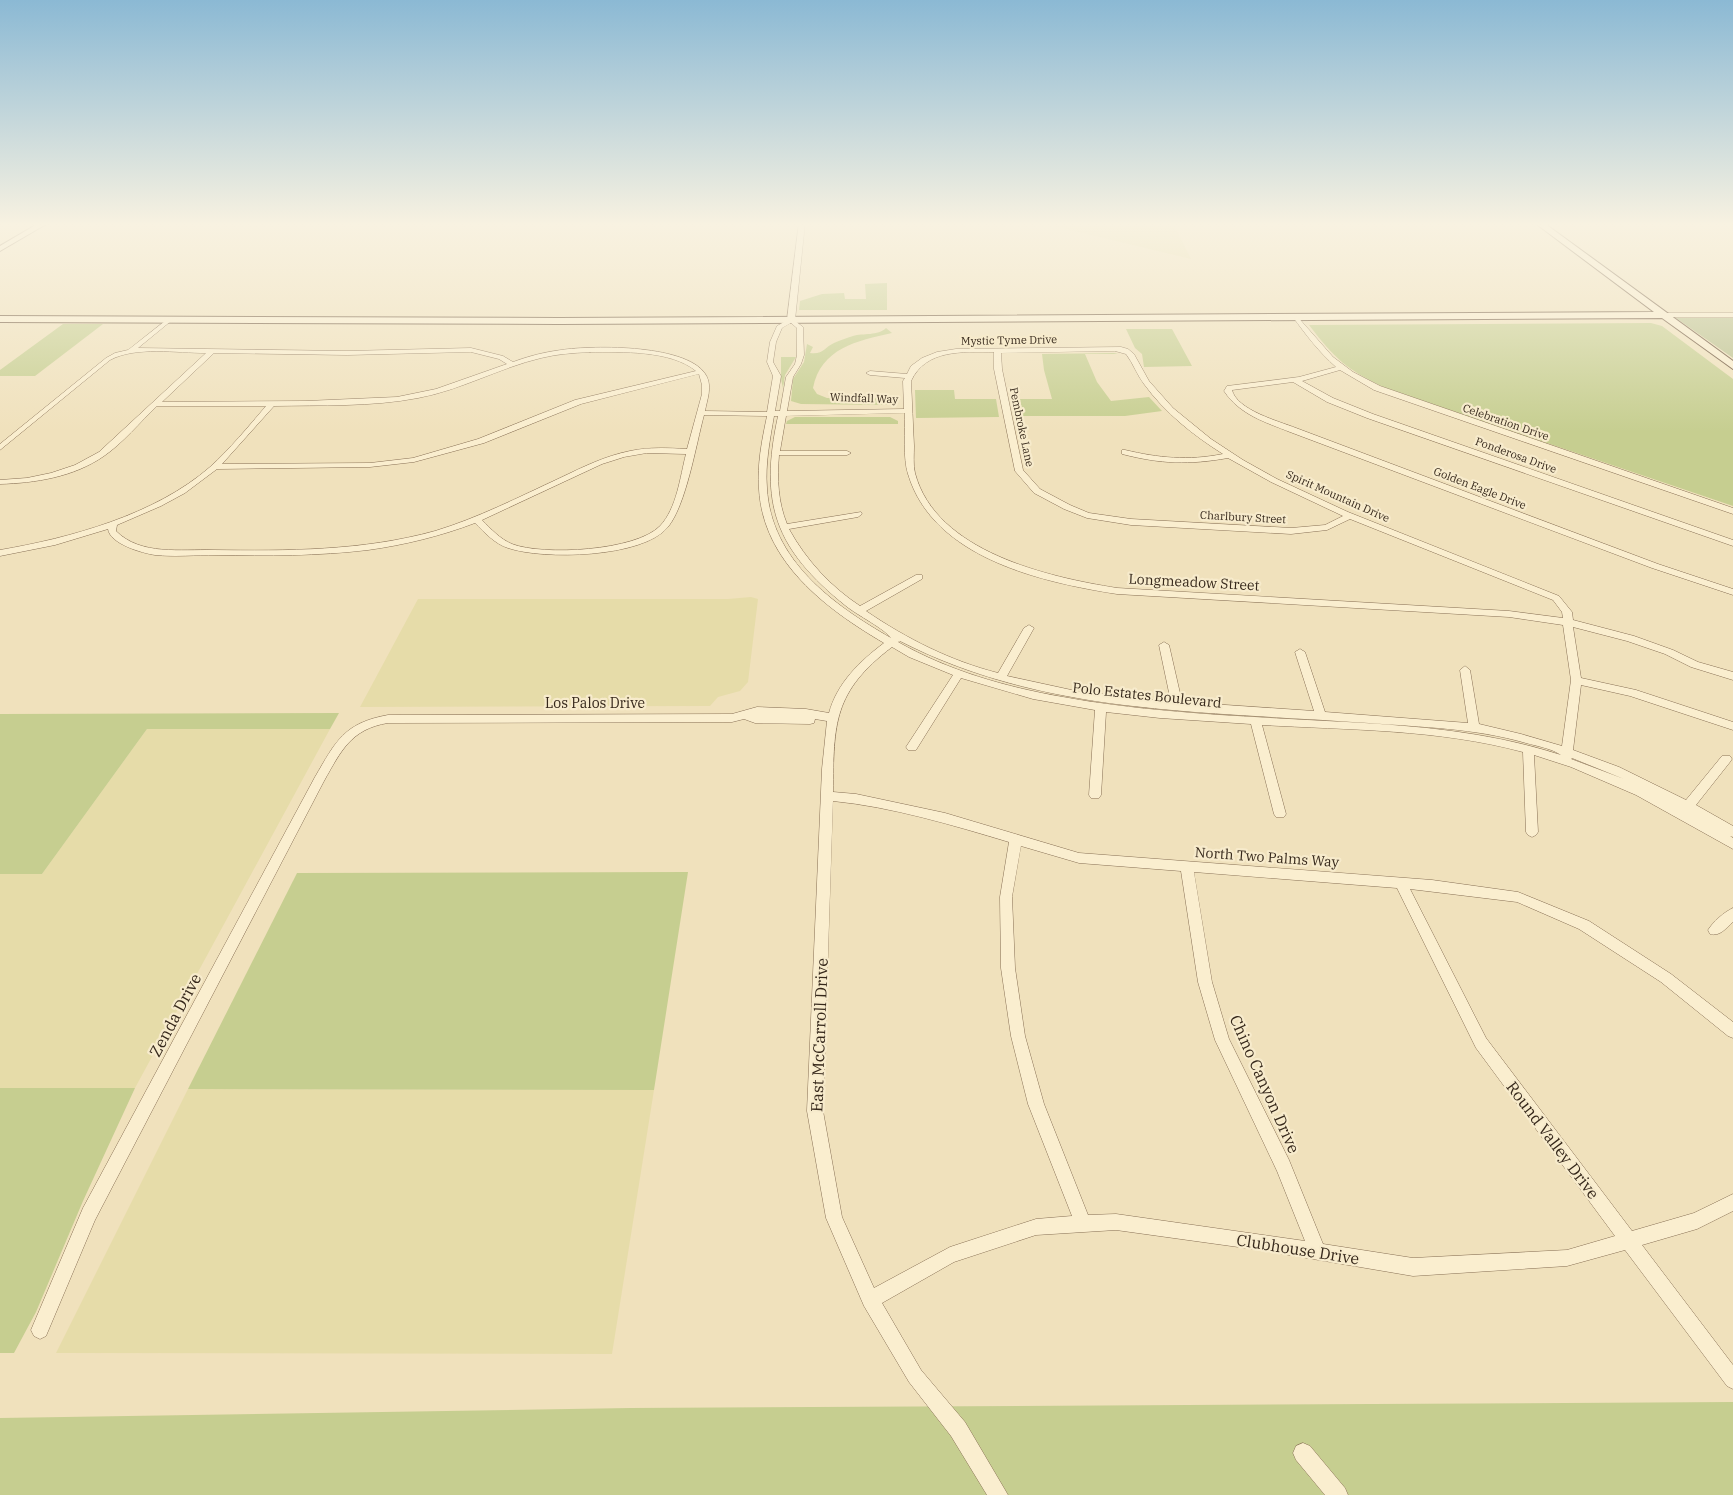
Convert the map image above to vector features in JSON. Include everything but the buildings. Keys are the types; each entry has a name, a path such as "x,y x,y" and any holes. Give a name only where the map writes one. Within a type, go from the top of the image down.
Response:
{"main road":[{"path":"1632,293 1733,366"},
{"path":"0,320 791,320 1662,315"}],"street":[{"path":"791,320 794,293"},
{"path":"1662,315 1733,315"},
{"name":"Celebration Drive","path":"1296,317 1320,349 1339,368 1391,395 1733,511"},
{"path":"131,350 169,320"},
{"name":"Polo Estates Boulevard","path":"1733,832 1690,803 1621,772 1566,756 1509,735 1438,723 1176,706 1090,698 1001,678 896,640 837,594 808,565 797,551 784,527 775,498 774,476 789,378 799,362 802,342 800,327 791,320 779,327 773,342 770,362 777,376 761,487 766,513 776,540 796,568 825,598 844,614 959,673 1024,693 1101,708 1441,732 1566,756 1640,791 1693,819 1733,844"},
{"path":"0,448 108,359 131,350 347,353 471,350 501,357 513,365"},
{"name":"Mystic Tyme Drive","path":"908,376 919,363 940,354 971,350 1124,350"},
{"name":"Pembroke Lane","path":"997,350 998,369 1015,460 1019,472 1026,481 1037,491 1067,508 1094,516 1131,522"},
{"name":"Spirit Mountain Drive","path":"1124,350 1131,353 1138,371 1163,403 1199,434 1229,455 1276,481 1352,515 1523,586 1546,593 1563,604 1568,612 1576,680 1566,756"},
{"path":"0,482 45,478 87,464 102,454 212,351"},
{"path":"154,404 272,404 375,400 415,396 446,389 513,365 560,352 619,351 667,356 684,360 700,372 705,380 707,389 702,410 671,518 656,534 640,542 609,550 583,552 524,550 501,541 476,520"},
{"path":"1295,380 1339,368"},
{"path":"214,467 370,465 414,460 481,441 578,402 700,372"},
{"path":"870,373 908,376 908,411"},
{"name":"Golden Eagle Drive","path":"1295,380 1241,385 1230,388 1228,391 1232,398 1248,410 1292,430 1655,566 1733,592"},
{"name":"Ponderosa Drive","path":"1295,380 1330,400 1370,416 1733,543"},
{"path":"0,553 64,540 113,523 187,488 214,467 272,404"},
{"name":"Windfall Way","path":"702,410 763,414 772,410 908,411"},
{"name":"Longmeadow Street","path":"908,411 911,472 914,486 932,513 946,527 982,552 1047,578 1094,588 1126,592 1509,614 1594,627 1669,652"},
{"path":"113,523 112,531 122,542 134,548 155,552 330,551 387,544 436,533 476,520 588,468 622,455 662,450 690,452"},
{"path":"1126,452 1145,458 1182,462 1229,455"},
{"path":"777,453 847,453"},
{"path":"784,527 858,514"},
{"name":"Charlbury Street","path":"1131,522 1291,531 1327,526 1352,515"},
{"path":"859,611 919,577"},
{"path":"1001,678 1029,628"},
{"path":"827,796 828,736 832,718 843,690 852,676 896,640"},
{"path":"1164,645 1176,706"},
{"path":"1300,652 1321,715"},
{"path":"1669,652 1691,655 1733,669"},
{"path":"1669,652 1690,662 1733,676"},
{"path":"1465,670 1474,728"},
{"path":"912,747 959,673"},
{"path":"1576,680 1632,694 1733,726"},
{"path":"1095,795 1101,708"},
{"name":"Los Palos Drive","path":"358,726 373,720 388,718 732,718 746,715 756,719 832,718"},
{"path":"1255,720 1280,814"},
{"name":"Zenda Drive","path":"40,1330 89,1214 319,780 346,735 358,726"},
{"path":"1528,749 1532,832"},
{"path":"1690,803 1726,759"},
{"name":"North Two Palms Way","path":"827,796 856,799 945,818 1079,858 1401,883 1518,897 1584,925 1666,978 1733,1031"},
{"name":"East McCarroll Drive","path":"827,796 815,1111 834,1218 870,1300 915,1376 958,1429 998,1495"},
{"path":"1016,839 1006,897 1008,968 1018,1036 1036,1104 1083,1224"},
{"name":"Chino Canyon Drive","path":"1187,866 1204,982 1222,1040 1283,1166 1318,1252"},
{"name":"Round Valley Drive","path":"1401,883 1481,1043 1733,1380"},
{"path":"1715,930 1733,914"},
{"name":"Clubhouse Drive","path":"870,1300 950,1255 1036,1227 1116,1222 1413,1267 1567,1258 1697,1221 1733,1202"},
{"path":"1303,1453 1338,1495"}],"shaded area":[{"path":"751,597 758,599 748,682 740,691 718,697 710,706 360,707 418,599 728,599"},
{"path":"147,729 330,729 135,1088 0,1088 0,874 42,874"},
{"path":"188,1089 654,1090 612,1354 56,1353"}],"green space":[{"path":"844,293 845,299 866,299 866,293 887,293 887,310 799,310 800,301 822,294"},
{"path":"1676,318 1733,318 1733,358"},
{"path":"1651,323 1662,326 1733,379 1733,506 1385,388 1360,375 1342,362 1326,347 1309,325"},
{"path":"63,324 103,324 35,376 0,376 0,370"},
{"path":"886,328 892,333 854,343 832,355 817,374 813,388 817,394 827,398 899,398 899,400 890,405 801,404 791,401 793,379 804,362 807,344 813,347 810,353 818,353 841,340 857,335 883,331"},
{"path":"1126,329 1172,329 1192,366 1144,367 1142,354 1135,348"},
{"path":"1114,353 1118,354 1085,354 1097,382 1111,401 1149,397 1162,411 1125,416 1016,416 1012,399 1052,399 1044,370 1042,354"},
{"path":"781,357 796,357 785,375 783,388 781,379"},
{"path":"915,390 954,390 955,399 996,399 999,417 916,418"},
{"path":"795,417 890,417 898,421 898,424 786,424 787,421"},
{"path":"339,713 330,729 147,729 42,874 0,874 0,714"},
{"path":"688,872 654,1090 188,1089 297,873"},
{"path":"0,1088 135,1088 83,1201 36,1312 14,1353 0,1353"},
{"path":"1733,1402 1733,1495 0,1495 0,1418 630,1408"}]}
